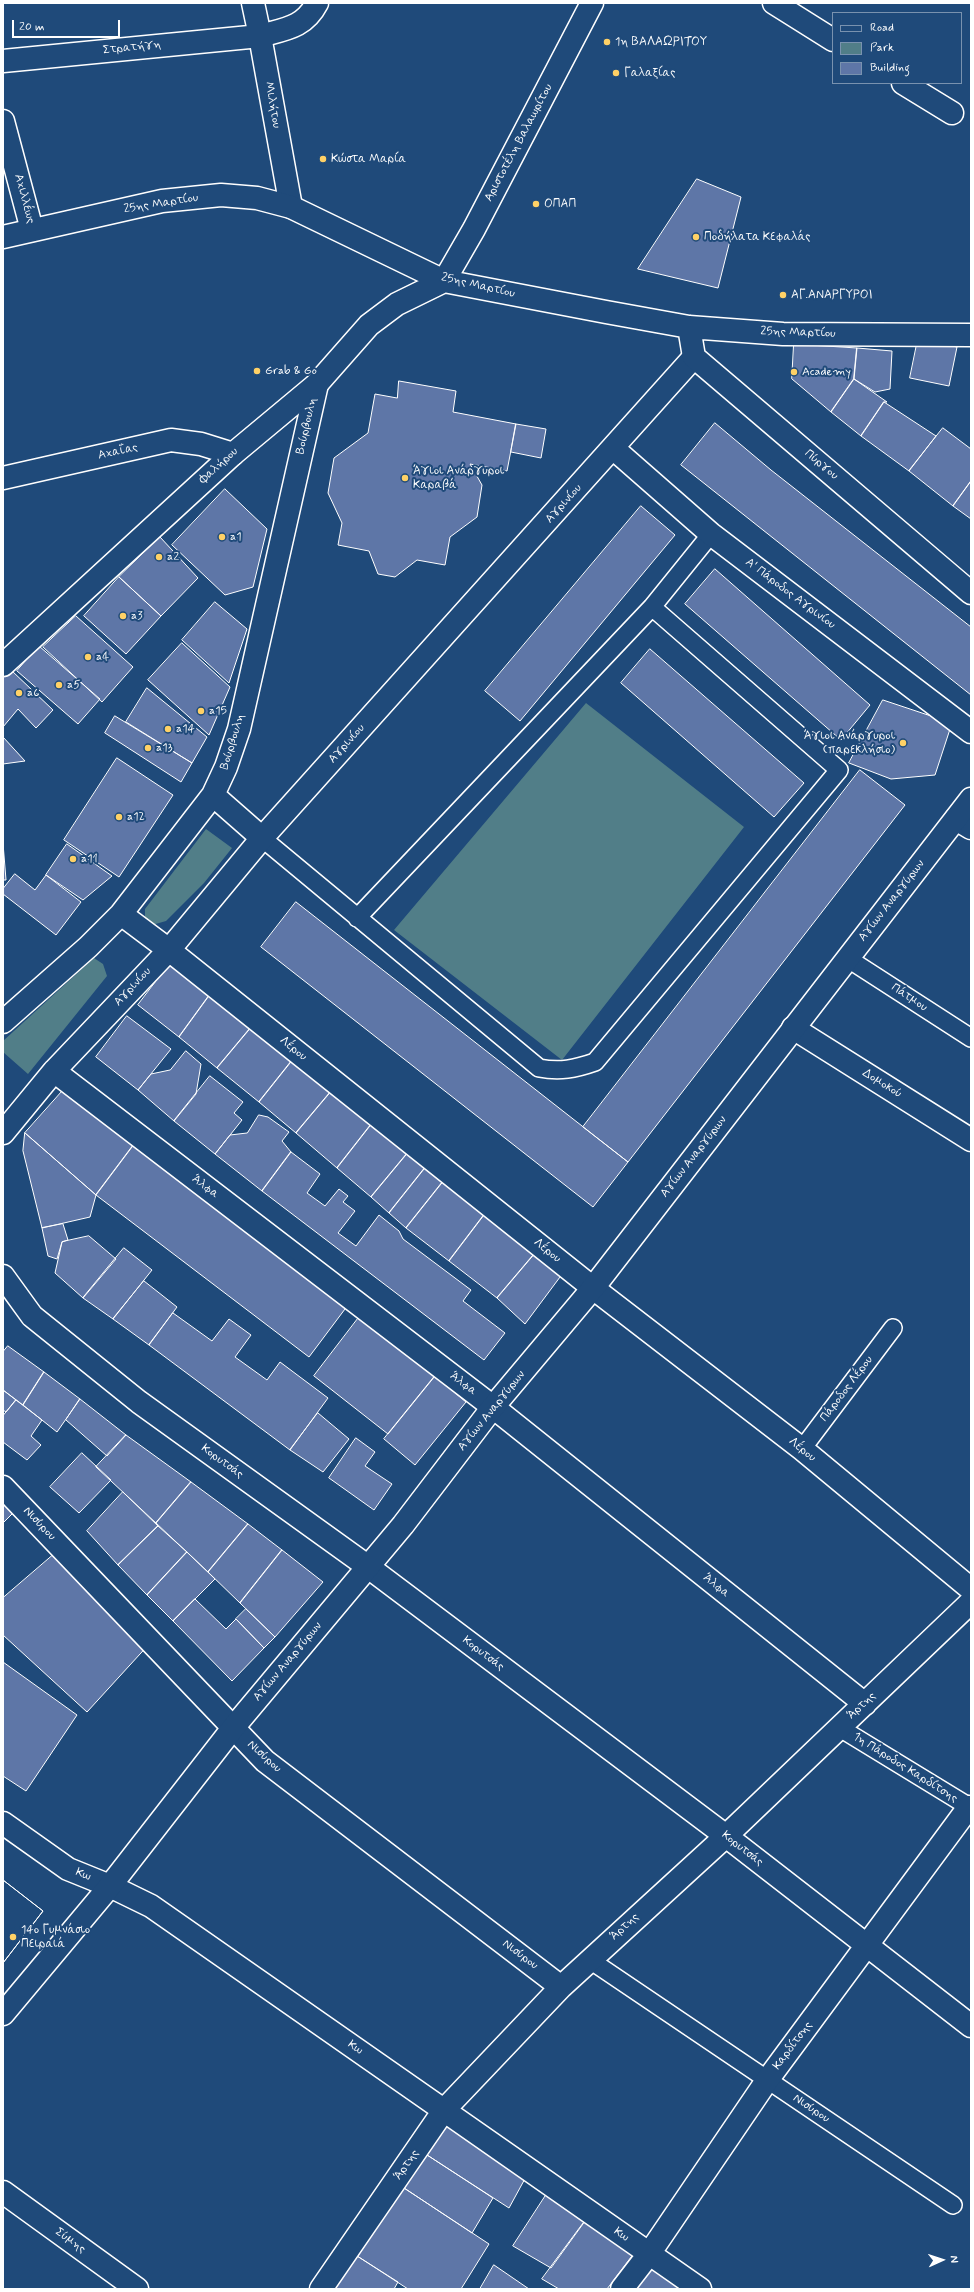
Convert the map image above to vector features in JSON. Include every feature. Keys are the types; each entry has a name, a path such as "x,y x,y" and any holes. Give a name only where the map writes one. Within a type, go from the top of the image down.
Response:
{"street":[{"name":"Μιλήτου","path":"253,3 290,207"},
{"name":"Στρατήγη","path":"3,61 260,36 300,24 313,11 317,3"},
{"name":"Αριστοτέλη Βαλαωρίτου","path":"444,281 474,229 592,3"},
{"path":"774,3 832,39"},
{"path":"905,84 952,113"},
{"name":"Αχιλλέως","path":"3,121 32,230"},
{"name":"25ης Μαρτίου","path":"3,236 162,201 221,195 257,198 290,207 444,281 689,327 802,335 971,335"},
{"name":"Φαλήρου","path":"3,665 232,454 317,384 369,325 397,304 444,281"},
{"path":"689,327 694,357"},
{"name":"Αγρινίου","path":"3,1133 54,1071 169,950 262,838 614,449 694,357"},
{"name":"Πύργου","path":"694,357 971,593"},
{"name":"Βούρβουλη","path":"3,1022 88,947 121,914 212,795 226,767 238,729 317,384"},
{"name":"Αχαΐας","path":"3,478 171,440 201,444 232,454"},
{"name":"Α' Πάροδος Αγρινίου","path":"614,449 712,534 971,732"},
{"path":"212,795 262,838"},
{"name":"Αγίων Αναργύρων","path":"3,2014 110,1886 233,1728 367,1566 403,1525 493,1408 593,1288 847,958 964,824 971,799"},
{"name":"Λέρου","path":"121,914 169,950 593,1288 802,1449 971,1589"},
{"name":"Δομοκού","path":"793,1028 971,1140"},
{"name":"Άλφα","path":"54,1071 493,1408 865,1704"},
{"name":"Κορυτσάς","path":"3,1276 32,1316 139,1402 367,1566 726,1836 867,1947 971,2026"},
{"name":"Νισύρου","path":"3,1487 265,1761 561,1987"},
{"name":"Άρτης","path":"321,2289 444,2110 561,1987 726,1836 971,1602"},
{"name":"Καρδίτσης","path":"622,2289 649,2254 768,2079 970,1808"},
{"name":"Κω","path":"3,1823 68,1869 110,1886 151,1906 700,2289"},
{"name":"Σύμης","path":"3,2192 137,2289"}],"lane":[{"path":"357,918 652,607 712,534"},
{"path":"262,838 539,1068 555,1071 570,1070 595,1062 839,770 652,607"},
{"name":"Πάτμου","path":"847,958 971,1038"},
{"name":"Πάροδος Λέρου","path":"802,1449 892,1328"},
{"name":"1η Πάροδος Καρδίτσης","path":"840,1728 970,1808"},
{"name":"Νισύρου","path":"590,1960 953,2205"}],"green space":[{"path":"586,703 744,827 562,1060 394,930"},
{"path":"206,829 232,848 204,883 166,921 152,925 145,921 145,909"},
{"path":"94,958 103,964 107,976 28,1074 3,1052 3,1041"}],"building":[{"path":"697,179 741,197 718,288 638,269"},
{"path":"918,339 957,347 949,386 910,378"},
{"path":"794,344 857,348 854,379 831,412 792,379"},
{"path":"857,348 892,351 890,389 875,392 854,379"},
{"path":"854,379 887,402 884,402 861,436 831,412"},
{"name":"Άγιοι Ανάργυροι Καραβά","path":"399,381 456,391 453,412 516,424 507,471 470,464 482,485 477,517 450,537 445,565 417,560 395,577 378,574 369,551 338,545 342,523 328,493 334,458 368,433 375,394 397,398"},
{"path":"884,402 936,436 909,471 861,436"},
{"path":"715,423 771,470 971,627 971,695 681,465"},
{"path":"516,424 546,429 541,458 511,452"},
{"path":"943,428 971,449 971,481 953,506 909,471"},
{"path":"971,481 971,519 953,506"},
{"name":"a1","path":"225,489 267,529 253,587 225,595 172,545"},
{"path":"641,506 675,535 520,721 485,691"},
{"name":"a2","path":"160,537 198,578 161,616 119,577"},
{"path":"715,569 870,705 841,740 685,604"},
{"name":"a3","path":"119,577 161,616 126,654 84,616"},
{"path":"215,602 247,629 229,683 182,640"},
{"name":"a4","path":"76,616 133,667 102,702 43,647"},
{"name":"a15","path":"182,643 230,687 209,735 148,680"},
{"name":"a5","path":"39,646 100,699 78,724 17,671"},
{"path":"650,649 804,783 774,817 621,683"},
{"name":"a6","path":"11,670 53,710 36,728 18,709 3,727 3,677"},
{"name":"a14","path":"147,688 207,737 192,763 126,722"},
{"name":"Άγιοι Ανάργυροι (παρεκλήσιο)","path":"883,700 952,723 935,775 891,779 849,763"},
{"name":"a13","path":"115,716 192,763 181,782 105,733"},
{"path":"3,737 25,761 3,764"},
{"name":"a12","path":"117,758 173,795 119,877 64,840"},
{"path":"860,770 905,805 628,1162 583,1127"},
{"path":"3,843 6,880 3,880"},
{"name":"a11","path":"67,844 112,876 83,900 46,875"},
{"path":"15,874 35,890 46,875 81,902 56,935 3,894 3,889"},
{"path":"296,902 628,1162 593,1207 261,947"},
{"path":"171,962 211,993 179,1037 138,1005"},
{"path":"211,993 253,1025 217,1068 179,1037"},
{"path":"127,1016 171,1049 138,1090 96,1057"},
{"path":"253,1025 294,1058 259,1102 217,1068"},
{"path":"186,1051 201,1064 196,1094 174,1121 138,1090 151,1074 170,1070"},
{"path":"294,1058 333,1089 296,1133 259,1102"},
{"path":"210,1076 243,1102 234,1113 242,1120 215,1154 174,1121"},
{"path":"67,1086 135,1143 96,1195 25,1133"},
{"path":"333,1089 373,1122 337,1168 296,1133"},
{"path":"259,1115 268,1117 289,1132 282,1141 291,1152 262,1191 215,1154 230,1135 247,1133"},
{"path":"373,1122 410,1150 371,1197 337,1168"},
{"path":"25,1133 96,1195 90,1217 42,1228 23,1151"},
{"path":"135,1143 348,1305 309,1357 96,1195"},
{"path":"410,1150 428,1164 389,1213 371,1197"},
{"path":"291,1152 320,1174 307,1193 325,1206 339,1189 348,1196 343,1202 355,1211 338,1233 356,1246 379,1215 399,1231 403,1239 471,1290 463,1301 505,1333 484,1360 262,1191"},
{"path":"428,1164 445,1179 406,1228 389,1213"},
{"path":"445,1179 487,1211 449,1261 406,1228"},
{"path":"487,1211 536,1252 497,1298 449,1261"},
{"path":"63,1224 68,1240 62,1242 57,1259 48,1256 42,1228"},
{"path":"89,1236 116,1259 83,1298 55,1273 62,1242"},
{"path":"124,1248 152,1270 113,1319 83,1298"},
{"path":"536,1252 563,1273 525,1324 497,1298"},
{"path":"144,1281 177,1307 149,1345 113,1319"},
{"path":"173,1313 212,1341 229,1319 251,1335 235,1357 267,1380 280,1362 328,1398 290,1450 149,1345"},
{"path":"360,1316 435,1376 388,1434 314,1376"},
{"path":"8,1346 44,1372 23,1405 3,1390 3,1352"},
{"path":"44,1372 80,1399 57,1432 23,1405"},
{"path":"435,1376 466,1402 415,1465 384,1439"},
{"path":"3,1390 16,1400 6,1412 3,1410"},
{"path":"80,1399 126,1435 107,1456 66,1420"},
{"path":"16,1400 42,1420 31,1436 41,1445 27,1460 3,1442 3,1416"},
{"path":"318,1413 349,1439 323,1472 290,1450"},
{"path":"126,1435 191,1482 156,1523 96,1467"},
{"path":"356,1438 375,1452 365,1466 392,1484 374,1510 329,1478"},
{"path":"82,1453 111,1480 79,1513 50,1487"},
{"path":"191,1482 248,1524 208,1572 156,1523"},
{"path":"123,1492 158,1526 118,1565 87,1531"},
{"path":"3,1496 16,1510 3,1523"},
{"path":"248,1524 282,1550 240,1603 208,1572"},
{"path":"158,1526 187,1552 147,1595 118,1565"},
{"path":"59,1550 151,1642 87,1712 3,1635 3,1598"},
{"path":"282,1550 323,1582 275,1637 240,1603"},
{"path":"187,1552 215,1579 173,1621 147,1595"},
{"path":"195,1599 226,1629 236,1619 264,1648 232,1681 173,1621"},
{"path":"246,1609 275,1637 264,1648 236,1619"},
{"path":"3,1662 77,1715 26,1791 3,1776"},
{"name":"14ο Γυμνάσιο Πειραιά","path":"3,1880 43,1911 3,1963"},
{"name":"14ο Γυμνάσιο Πειραιά","path":"3,1880 43,1911 3,1963"},
{"path":"453,2117 527,2175 509,2208 424,2153"},
{"path":"424,2153 493,2198 472,2233 401,2186"},
{"path":"401,2186 489,2244 461,2289 408,2289 354,2254"},
{"path":"550,2189 588,2217 551,2268 513,2246"},
{"path":"588,2217 635,2252 607,2289 559,2289 542,2279"},
{"path":"354,2254 398,2282 394,2289 337,2289 333,2287"},
{"path":"655,2259 692,2289 633,2289"},
{"path":"494,2265 529,2289 480,2289"}],"place":[{"name":"1η ΒΑΛΑΩΡΙΤΟΥ","path":"607,42"},
{"name":"Γαλαξίας","path":"616,73"},
{"name":"Κώστα Μαρία","path":"323,159"},
{"name":"ΟΠΑΠ","path":"536,204"},
{"name":"Ποδήλατα Κεφαλάς","path":"696,237"},
{"name":"ΑΓ.ΑΝΑΡΓΥΡΟΙ","path":"783,295"},
{"name":"Grab & Go","path":"257,371"},
{"name":"Academy","path":"794,372"},
{"name":"Άγιοι Ανάργυροι Καραβά","path":"405,478"},
{"name":"a1","path":"222,537"},
{"name":"a2","path":"159,557"},
{"name":"a3","path":"123,616"},
{"name":"a4","path":"88,657"},
{"name":"a5","path":"59,685"},
{"name":"a6","path":"19,693"},
{"name":"a15","path":"201,711"},
{"name":"a14","path":"168,729"},
{"name":"Άγιοι Ανάργυροι (παρεκλήσιο)","path":"903,743"},
{"name":"a13","path":"148,748"},
{"name":"a12","path":"119,817"},
{"name":"a11","path":"73,859"},
{"name":"14ο Γυμνάσιο Πειραιά","path":"13,1937"}]}
